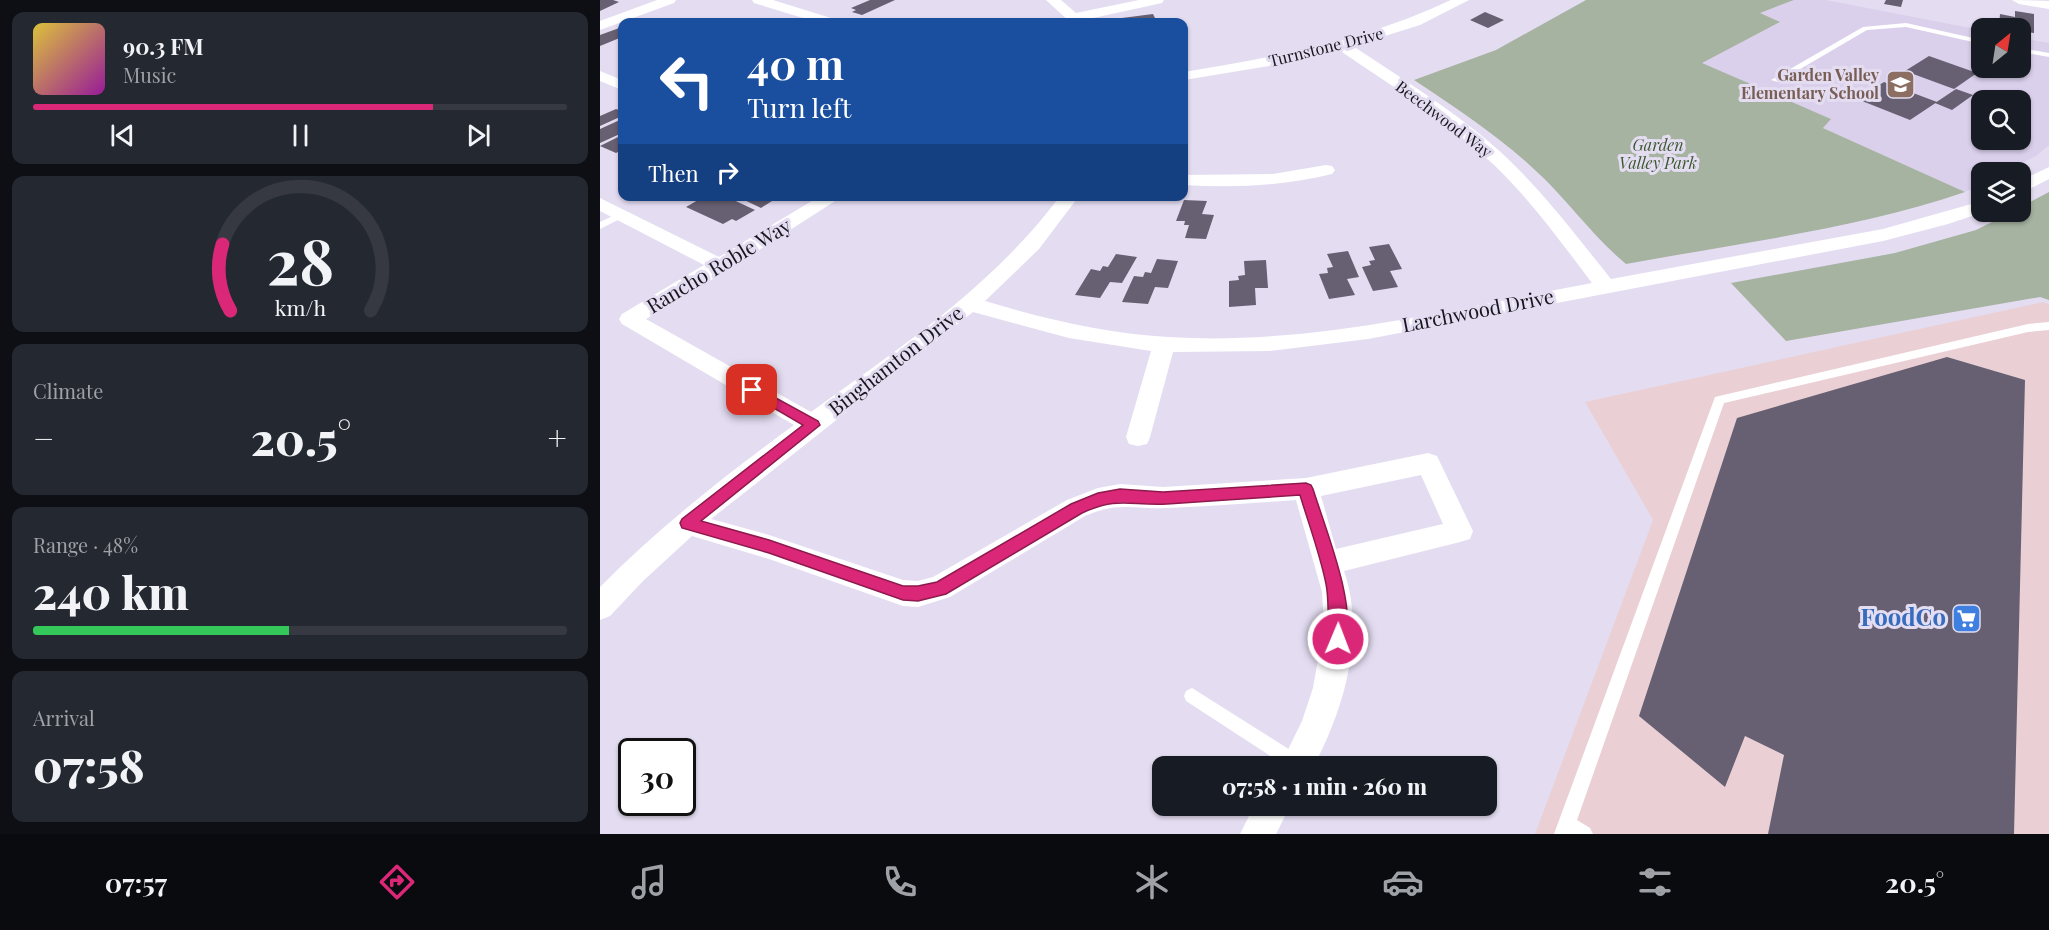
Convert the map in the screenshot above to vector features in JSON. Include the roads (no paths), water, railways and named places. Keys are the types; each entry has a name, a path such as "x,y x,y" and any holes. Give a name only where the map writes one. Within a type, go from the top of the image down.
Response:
{"street":[{"path":"621,18 669,0"},
{"path":"759,0 816,18"},
{"path":"1053,0 1074,18"},
{"path":"1084,18 1156,0"},
{"name":"Turnstone Drive","path":"1188,75 1243,67 1341,45 1410,24 1462,0"},
{"path":"2019,0 2049,5"},
{"path":"600,26 618,19"},
{"name":"Beechwood Way","path":"1341,45 1443,114 1501,162 1536,198 1606,287"},
{"path":"600,76 618,83"},
{"path":"1188,180 1257,182 1295,178 1326,170"},
{"path":"2031,183 2049,172"},
{"name":"Rancho Roble Way","path":"813,425 630,319 826,201"},
{"name":"Binghamton Drive","path":"600,607 687,523 970,304 1021,257 1045,231 1066,201"},
{"path":"600,204 720,266"},
{"name":"Larchwood Drive","path":"970,304 1051,327 1106,338 1164,344 1224,346 1323,339 1883,235 1971,210"},
{"path":"1138,437 1164,344"},
{"path":"687,523 769,547 903,593 918,594 940,588 1076,508 1098,499 1120,495 1163,498 1306,489 1428,463 1460,531 1327,563"},
{"path":"1302,756 1324,704 1338,639 1338,604 1306,489"},
{"path":"1257,834 1267,816"}],"lane":[{"path":"1775,80 1865,28 1906,25 1971,40"},
{"path":"2031,52 2049,55"},
{"path":"600,226 621,215"},
{"path":"1584,834 1565,829 1719,400 2028,328 2049,326"},
{"path":"1192,696 1283,756"}],"place":[{"name":"Garden Valley Elementary School","path":"1900,84"},
{"name":"FoodCo","path":"1967,618"}],"park label":[{"name":"Garden Valley Park","path":"1658,154"}]}
